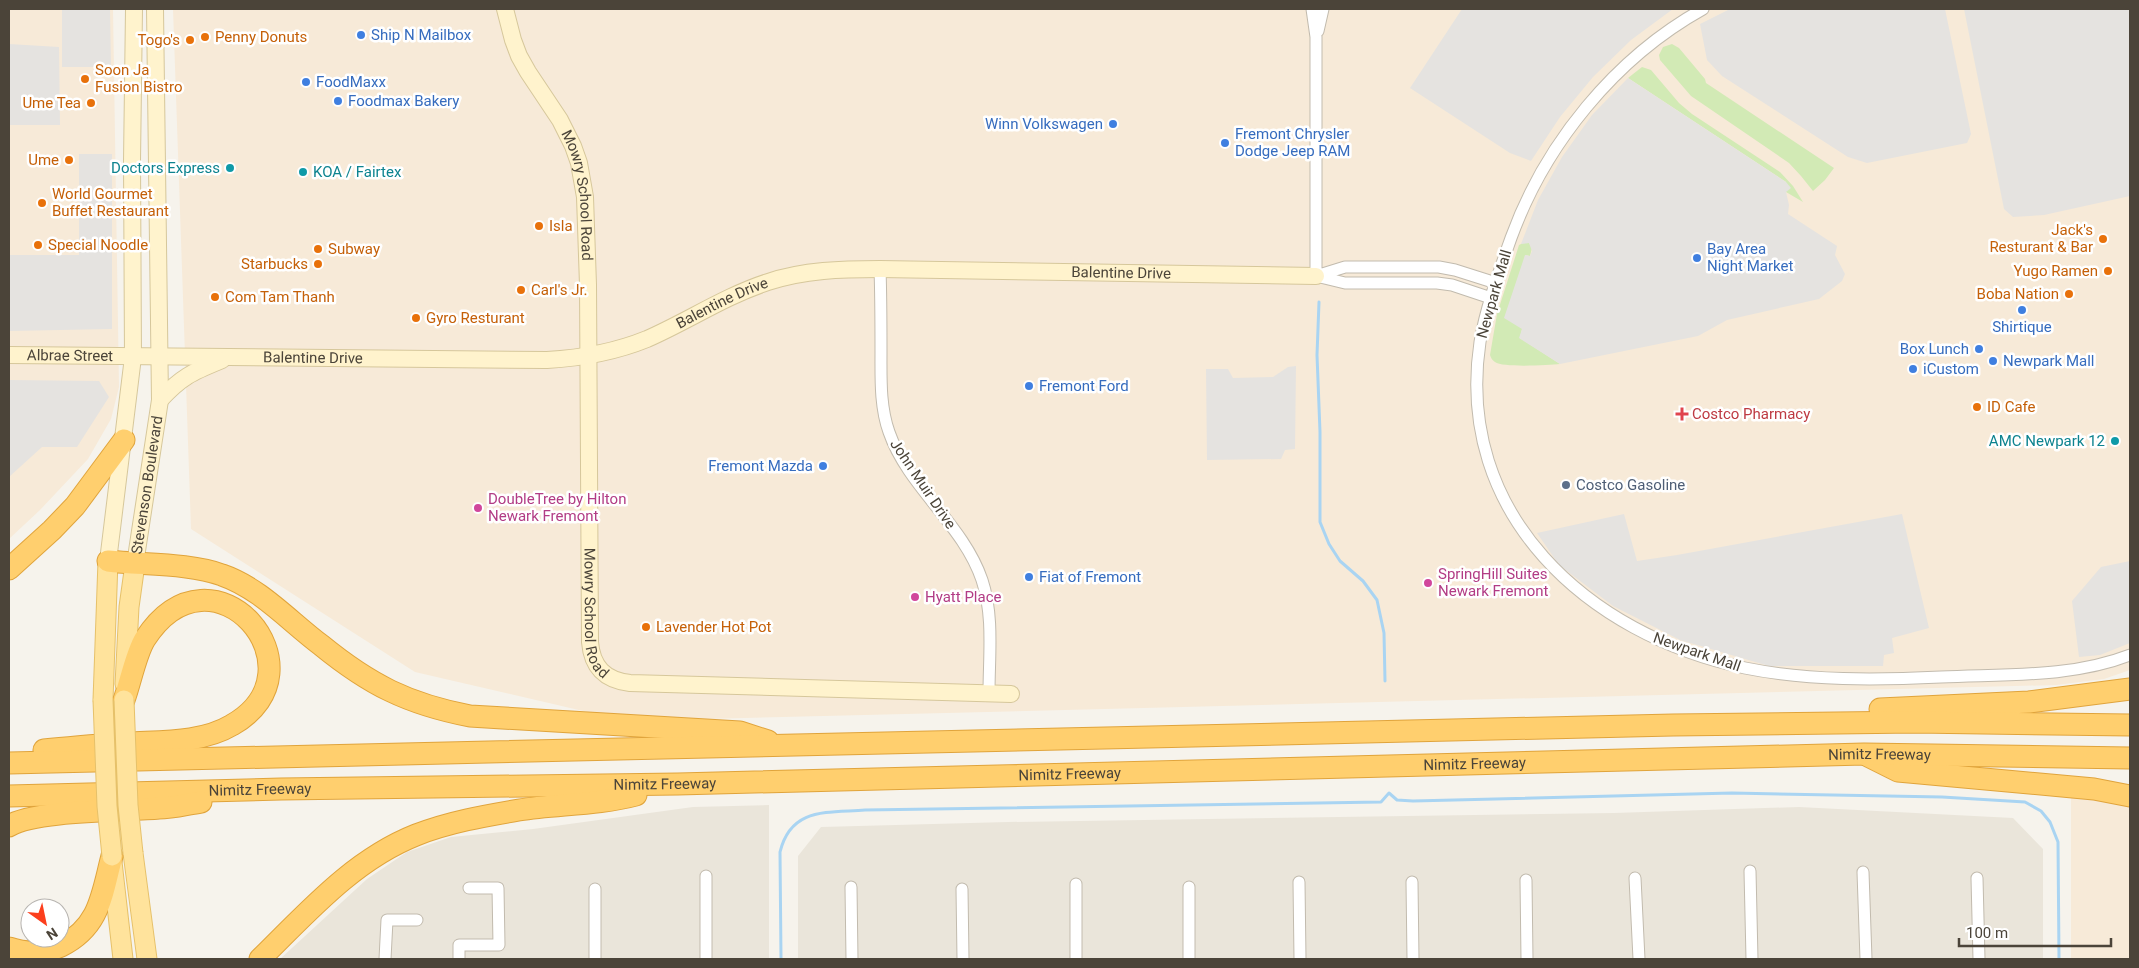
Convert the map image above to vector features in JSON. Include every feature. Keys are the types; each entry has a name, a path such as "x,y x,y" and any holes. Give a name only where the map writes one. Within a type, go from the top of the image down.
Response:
{"highway":[{"path":"9,569 75,506 124,440"},
{"path":"108,561 202,569 223,575 263,598 321,646 362,676 415,703 442,711 470,716 740,732 783,746"},
{"path":"9,755 85,746 180,740 205,735 232,726 251,710 264,692 270,668 265,644 254,625 240,610 219,601 194,601 172,608 156,623 143,641 124,700"},
{"path":"1673,725 1914,707 2030,702 2130,689"},
{"path":"9,763 1673,725 1914,722 2130,724"},
{"path":"1864,754 1898,771 2094,789 2130,796"},
{"name":"Nimitz Freeway","path":"9,796 281,789 678,784 1864,754 2130,758"},
{"path":"260,959 331,890 360,866 415,835 447,824 479,817 565,804 624,798 678,784"},
{"path":"9,826 14,822 40,816 162,808 281,789"},
{"path":"9,948 30,953 51,951 76,939 90,925 100,904 112,856"}],"main road":[{"name":"Stevenson Boulevard","path":"108,561 102,700 106,806 123,959"},
{"name":"Stevenson Boulevard","path":"135,564 125,652 124,700 128,805 147,959"}],"street":[{"name":"Stevenson Boulevard","path":"108,561 133,357 132,161 134,9"},
{"name":"Stevenson Boulevard","path":"135,564 160,400 156,9"},
{"name":"Mowry School Road","path":"505,9 519,56 566,129 581,171 586,217 590,642 594,661 603,674 619,682 630,683 1011,694"},
{"path":"1312,9 1316,37 1316,276"},
{"path":"1316,37 1322,9"},
{"name":"Newpark Mall","path":"1703,9 1673,26 1637,55 1598,94 1577,119 1549,160 1524,204 1491,298 1480,343 1477,387 1481,425 1493,471 1512,515 1542,557 1579,592 1620,620 1663,642 1704,657 1744,668 1803,676 1902,679 2066,671 2103,664 2130,655"},
{"name":"Balentine Drive","path":"1316,276 1345,267 1439,267 1496,282"},
{"name":"Balentine Drive","path":"133,357 534,361 588,356 647,339 747,289 769,281 816,271 880,269 1316,276 1345,284 1438,283 1452,285 1491,298"},
{"name":"John Muir Drive","path":"880,269 881,385 885,417 889,432 900,455 967,549 981,579 986,594 989,622 989,693"},
{"name":"Albrae Street","path":"9,356 133,357"},
{"path":"160,400 176,382 189,374 228,357"},
{"path":"1750,871 1752,959"},
{"path":"1863,872 1866,959"},
{"path":"706,876 706,959"},
{"path":"1635,878 1639,959"},
{"path":"1977,878 1979,959"},
{"path":"1526,880 1527,959"},
{"path":"1299,882 1300,959"},
{"path":"1412,882 1413,959"},
{"path":"1076,884 1076,959"},
{"path":"851,887 852,959"},
{"path":"1188,887 1189,959"},
{"path":"459,959 459,945 499,945 498,888 469,888"},
{"path":"595,889 595,959"},
{"path":"962,889 963,959"},
{"path":"385,959 387,920 417,920"}],"shaded area":[{"path":"9,9 113,9 119,387 111,419 88,459 40,510 9,539"},
{"path":"62,9 110,9 111,67 62,67"},
{"path":"173,9 2130,9 2130,670 2104,679 2057,685 626,721 415,672 191,529"},
{"path":"1462,9 1673,9 1631,40 1593,77 1560,117 1531,161 1510,153 1410,88"},
{"path":"1730,9 1945,9 1971,134 1967,143 1867,163 1848,157 1722,76 1707,60 1700,24"},
{"path":"1964,9 2130,9 2130,196 2044,215 2013,217 2004,209"},
{"path":"9,44 59,47 60,125 9,125"},
{"path":"1628,78 1786,182 1791,188 1786,192 1789,205 1788,214 1837,246 1835,255 1845,274 1842,281 1819,299 1727,320 1698,336 1560,364 1519,338 1522,329 1504,318 1525,255 1530,256 1532,251 1529,243 1521,244 1538,200 1562,157 1592,115"},
{"path":"79,154 112,154 112,329 9,331 9,255 79,255"},
{"path":"1296,366 1295,449 1285,450 1281,459 1207,460 1206,369 1228,369 1233,378 1273,377 1288,367"},
{"path":"9,380 99,381 109,397 77,447 42,447 9,477"},
{"path":"1624,514 1637,561 1902,514 1929,628 1892,638 1894,653 1884,655 1883,666 1769,666 1680,640 1613,606 1559,565 1537,533"},
{"path":"2130,561 2130,643 2100,655 2079,657 2072,601 2101,567"},
{"path":"2071,796 2122,804 2130,808 2130,959 2071,959"},
{"path":"769,805 769,959 280,959 367,879 407,852 451,837 533,829 693,807"},
{"path":"1799,807 2013,818 2043,849 2043,959 798,959 798,856 821,827 1008,822 1614,813"}],"green space":[{"path":"1672,44 1679,48 1705,79 1706,83 1834,168 1825,180 1813,191 1789,163 1691,96 1660,60 1659,55 1663,47"},
{"path":"1642,67 1651,70 1679,103 1692,114 1780,172 1793,186 1803,202 1786,192 1786,182 1628,78"},
{"path":"1525,242 1529,243 1532,248 1530,256 1525,255 1520,338 1560,364 1507,365 1495,362 1490,355 1497,314 1519,245"}],"waterway":[{"path":"1319,302 1317,355 1320,432 1320,522 1329,544 1340,561 1363,581 1377,600 1384,633 1385,681"},
{"path":"781,959 780,852 785,837 793,827 812,815 865,810 1381,802 1389,793 1397,800 1413,801 1732,793 1942,797 2025,802 2041,811 2050,822 2058,842 2059,959"}],"place":[{"name":"Ship N Mailbox","path":"361,35"},
{"name":"Penny Donuts","path":"205,37"},
{"name":"Togo's","path":"190,40"},
{"name":"Soon Ja Fusion Bistro","path":"85,79"},
{"name":"FoodMaxx","path":"306,82"},
{"name":"Foodmax Bakery","path":"338,101"},
{"name":"Ume Tea","path":"91,103"},
{"name":"Winn Volkswagen","path":"1113,124"},
{"name":"Fremont Chrysler Dodge Jeep RAM","path":"1225,143"},
{"name":"Ume","path":"69,160"},
{"name":"Doctors Express","path":"230,168"},
{"name":"KOA / Fairtex","path":"303,172"},
{"name":"World Gourmet Buffet Restaurant","path":"42,203"},
{"name":"Isla","path":"539,226"},
{"name":"Jack's Resturant & Bar","path":"2103,239"},
{"name":"Special Noodle","path":"38,245"},
{"name":"Subway","path":"318,249"},
{"name":"Bay Area Night Market","path":"1697,258"},
{"name":"Starbucks","path":"318,264"},
{"name":"Yugo Ramen","path":"2108,271"},
{"name":"Carl's Jr.","path":"521,290"},
{"name":"Boba Nation","path":"2069,294"},
{"name":"Com Tam Thanh","path":"215,297"},
{"name":"Shirtique","path":"2022,310"},
{"name":"Gyro Resturant","path":"416,318"},
{"name":"Box Lunch","path":"1979,349"},
{"name":"Newpark Mall","path":"1993,361"},
{"name":"iCustom","path":"1913,369"},
{"name":"Fremont Ford","path":"1029,386"},
{"name":"ID Cafe","path":"1977,407"},
{"name":"Costco Pharmacy","path":"1682,414"},
{"name":"AMC Newpark 12","path":"2115,441"},
{"name":"Fremont Mazda","path":"823,466"},
{"name":"Costco Gasoline","path":"1566,485"},
{"name":"DoubleTree by Hilton Newark Fremont","path":"478,508"},
{"name":"Fiat of Fremont","path":"1029,577"},
{"name":"SpringHill Suites Newark Fremont","path":"1428,583"},
{"name":"Hyatt Place","path":"915,597"},
{"name":"Lavender Hot Pot","path":"646,627"}]}
